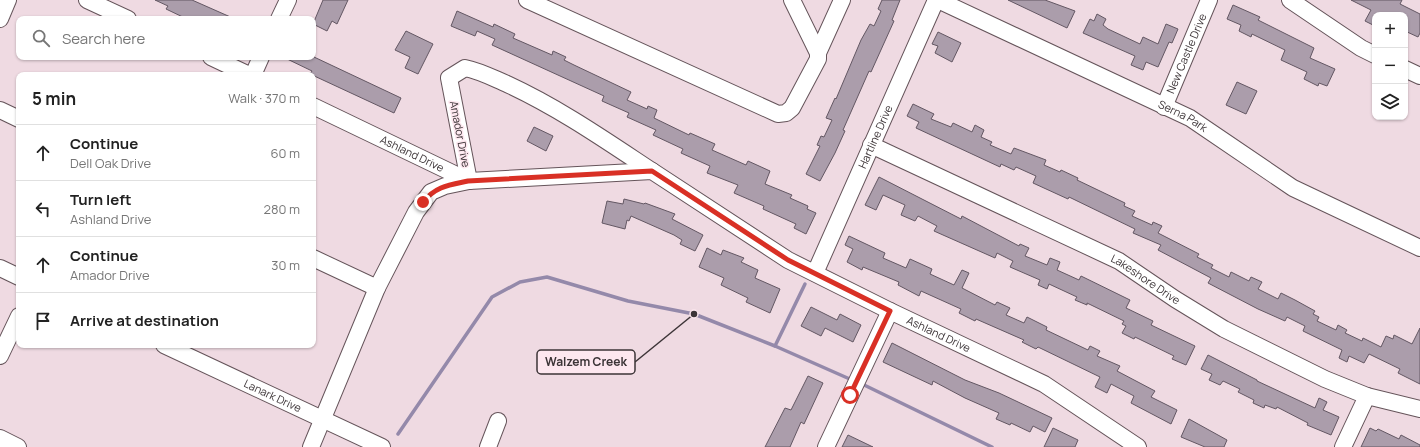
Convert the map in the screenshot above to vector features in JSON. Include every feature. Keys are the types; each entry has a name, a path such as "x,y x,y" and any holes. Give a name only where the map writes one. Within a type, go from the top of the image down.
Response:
{"street":[{"path":"0,19 8,0"},
{"path":"87,0 122,16"},
{"path":"280,16 288,0"},
{"path":"527,0 778,114 786,113 792,108 818,59 818,53 842,0"},
{"path":"792,0 818,53"},
{"name":"Serna Park","path":"937,0 1190,118 1293,188 1420,248"},
{"name":"Hartline Drive","path":"815,273 937,0"},
{"name":"New Castle Drive","path":"1164,107 1210,0"},
{"path":"1290,0 1361,48 1372,54"},
{"path":"216,60 242,72"},
{"path":"254,72 260,60"},
{"name":"Amador Drive","path":"311,447 377,288 416,212 431,192 445,186 468,181 449,78 465,68 478,71 554,109 652,171"},
{"path":"1408,70 1420,76"},
{"name":"Ashland Drive","path":"316,107 468,181 652,171 788,260 890,311 1044,384 1138,447"},
{"path":"0,110 16,118"},
{"name":"Lakeshore Drive","path":"871,145 1119,261 1175,299 1224,329 1325,379 1367,396 1420,409"},
{"path":"316,259 377,288"},
{"path":"0,268 16,276"},
{"path":"826,447 890,311"},
{"path":"0,356 16,322"},
{"name":"Lanark Drive","path":"170,348 382,447"},
{"path":"1343,447 1367,396"},
{"path":"488,447 498,421"},
{"path":"0,438 18,447"}],"building":[{"path":"155,0 192,0 228,16 181,16 166,9 168,6"},
{"path":"323,0 348,0 337,24 332,21 327,31 316,26 316,17"},
{"path":"882,0 900,0 892,20 894,21 871,72 869,71 843,130 845,131 835,153 820,181 806,174 820,146 817,145 821,136 824,137 832,120 826,118 835,98 836,99 861,40 870,24 874,26 881,11 878,9"},
{"path":"1008,0 1045,0 1075,11 1067,28"},
{"path":"1351,0 1402,0 1400,4 1420,14 1420,33 1418,37 1408,32 1408,12 1372,12 1372,24 1365,21 1371,10"},
{"path":"1233,5 1260,17 1258,20 1314,48 1310,58 1335,69 1327,86 1319,83 1318,86 1304,79 1307,72 1281,60 1285,50 1252,34 1251,37 1239,31 1241,25 1227,19"},
{"path":"457,11 493,27 494,24 515,34 513,38 552,55 553,51 566,57 564,60 631,92 627,100 647,109 648,106 657,110 654,118 689,135 690,133 715,144 712,150 746,165 748,161 770,171 765,184 792,195 790,198 808,206 807,209 816,213 806,234 794,228 796,224 763,209 764,206 734,193 738,185 707,173 710,166 681,153 683,149 653,135 656,130 627,117 629,113 602,101 604,96 492,45 495,39 477,31 475,36 451,26"},
{"path":"1097,14 1106,19 1103,25 1108,29 1140,44 1143,37 1158,44 1166,24 1178,29 1172,43 1169,42 1158,67 1146,62 1143,70 1131,65 1135,56 1083,33 1090,19 1094,21"},
{"path":"406,31 433,44 418,74 405,68 410,57 395,50"},
{"path":"938,32 961,43 952,62 935,53 938,46 932,44"},
{"path":"316,58 401,98 394,113 316,77 316,72 311,72 312,71 289,60 316,60"},
{"path":"1237,82 1257,91 1246,114 1226,105"},
{"path":"913,104 934,114 931,119 951,127 953,123 972,132 975,125 984,130 981,137 992,142 990,145 1011,154 1014,148 1046,160 1044,165 1060,172 1061,170 1078,178 1077,180 1125,203 1124,206 1135,211 1132,216 1152,225 1153,222 1162,226 1158,233 1199,254 1197,257 1213,265 1211,268 1229,277 1231,272 1249,281 1251,277 1262,282 1258,289 1278,299 1281,293 1295,300 1315,311 1313,314 1319,317 1317,321 1336,330 1338,325 1347,330 1345,333 1362,341 1363,338 1381,347 1386,336 1393,339 1394,335 1412,344 1420,328 1420,384 1398,373 1400,369 1369,354 1364,363 1349,356 1347,362 1339,358 1342,350 1303,331 1305,326 1287,317 1285,321 1208,283 1211,278 1158,250 1161,245 1133,233 1135,229 1069,197 1068,199 1033,183 1036,176 1016,167 1014,170 1001,164 1000,167 916,128 919,122 907,116"},
{"path":"534,127 553,136 546,151 527,141"},
{"path":"879,177 961,219 962,216 1019,246 1020,244 1029,248 1025,256 1047,265 1050,258 1060,262 1057,270 1079,280 1081,276 1130,300 1126,308 1153,321 1151,325 1195,346 1186,365 1172,359 1174,356 1135,337 1134,339 1122,333 1126,326 1122,324 1124,321 1087,303 1087,305 1075,300 1077,297 1049,284 1047,289 1038,285 1040,280 1010,267 1013,261 997,253 995,258 934,231 937,226 918,216 915,221 901,215 905,205 883,195 876,210 865,205"},
{"path":"624,199 645,203 675,214 672,219 703,235 695,251 680,244 682,240 674,235 631,216 629,221 627,220 625,229 602,223 607,201 623,204"},
{"path":"849,236 885,253 883,258 906,268 910,259 932,269 930,274 954,285 962,270 969,273 962,288 995,305 997,302 1010,308 1006,315 1024,323 1027,317 1047,327 1046,330 1088,350 1090,346 1100,351 1097,356 1120,366 1117,371 1155,391 1151,397 1177,410 1171,424 1131,403 1134,396 1111,384 1107,393 1095,387 1100,377 1038,347 1036,349 1022,342 1024,340 976,319 975,321 959,313 961,309 921,291 919,296 898,285 899,282 863,267 862,270 847,262 853,249 845,245"},
{"path":"707,248 721,255 723,250 744,258 741,262 758,270 755,278 780,289 770,313 746,302 748,298 721,285 724,278 699,267"},
{"path":"811,307 837,320 840,314 861,325 853,342 825,328 821,336 801,326"},
{"path":"892,343 965,380 999,393 1052,418 1045,432 1033,426 1030,432 1011,423 1010,425 996,419 999,413 965,398 933,381 932,385 883,362"},
{"path":"1208,355 1257,381 1315,408 1319,398 1327,402 1323,410 1339,417 1331,435 1307,425 1308,423 1277,407 1276,409 1265,405 1264,408 1253,403 1254,400 1238,392 1240,389 1223,381 1220,385 1209,380 1212,374 1201,369"},
{"path":"808,376 823,383 804,424 801,422 790,447 765,447 785,408 791,410"},
{"path":"1189,419 1227,440 1224,447 1205,447 1181,437"},
{"path":"1053,428 1078,440 1075,447 1044,447"},
{"path":"1370,428 1376,431 1378,429 1399,439 1401,435 1420,445 1420,447 1361,447"},
{"path":"848,435 873,447 842,447"}],"waterway":[{"path":"398,434 492,297 520,282 547,277 628,301 694,314 775,346 852,380"},
{"path":"775,346 805,284"},
{"path":"860,383 992,447"}],"place":[{"name":"Walzem Creek","path":"694,314"}],"route":[{"path":"423,202 431,192 445,186 468,181 652,171 788,260 890,311 850,395"}]}
